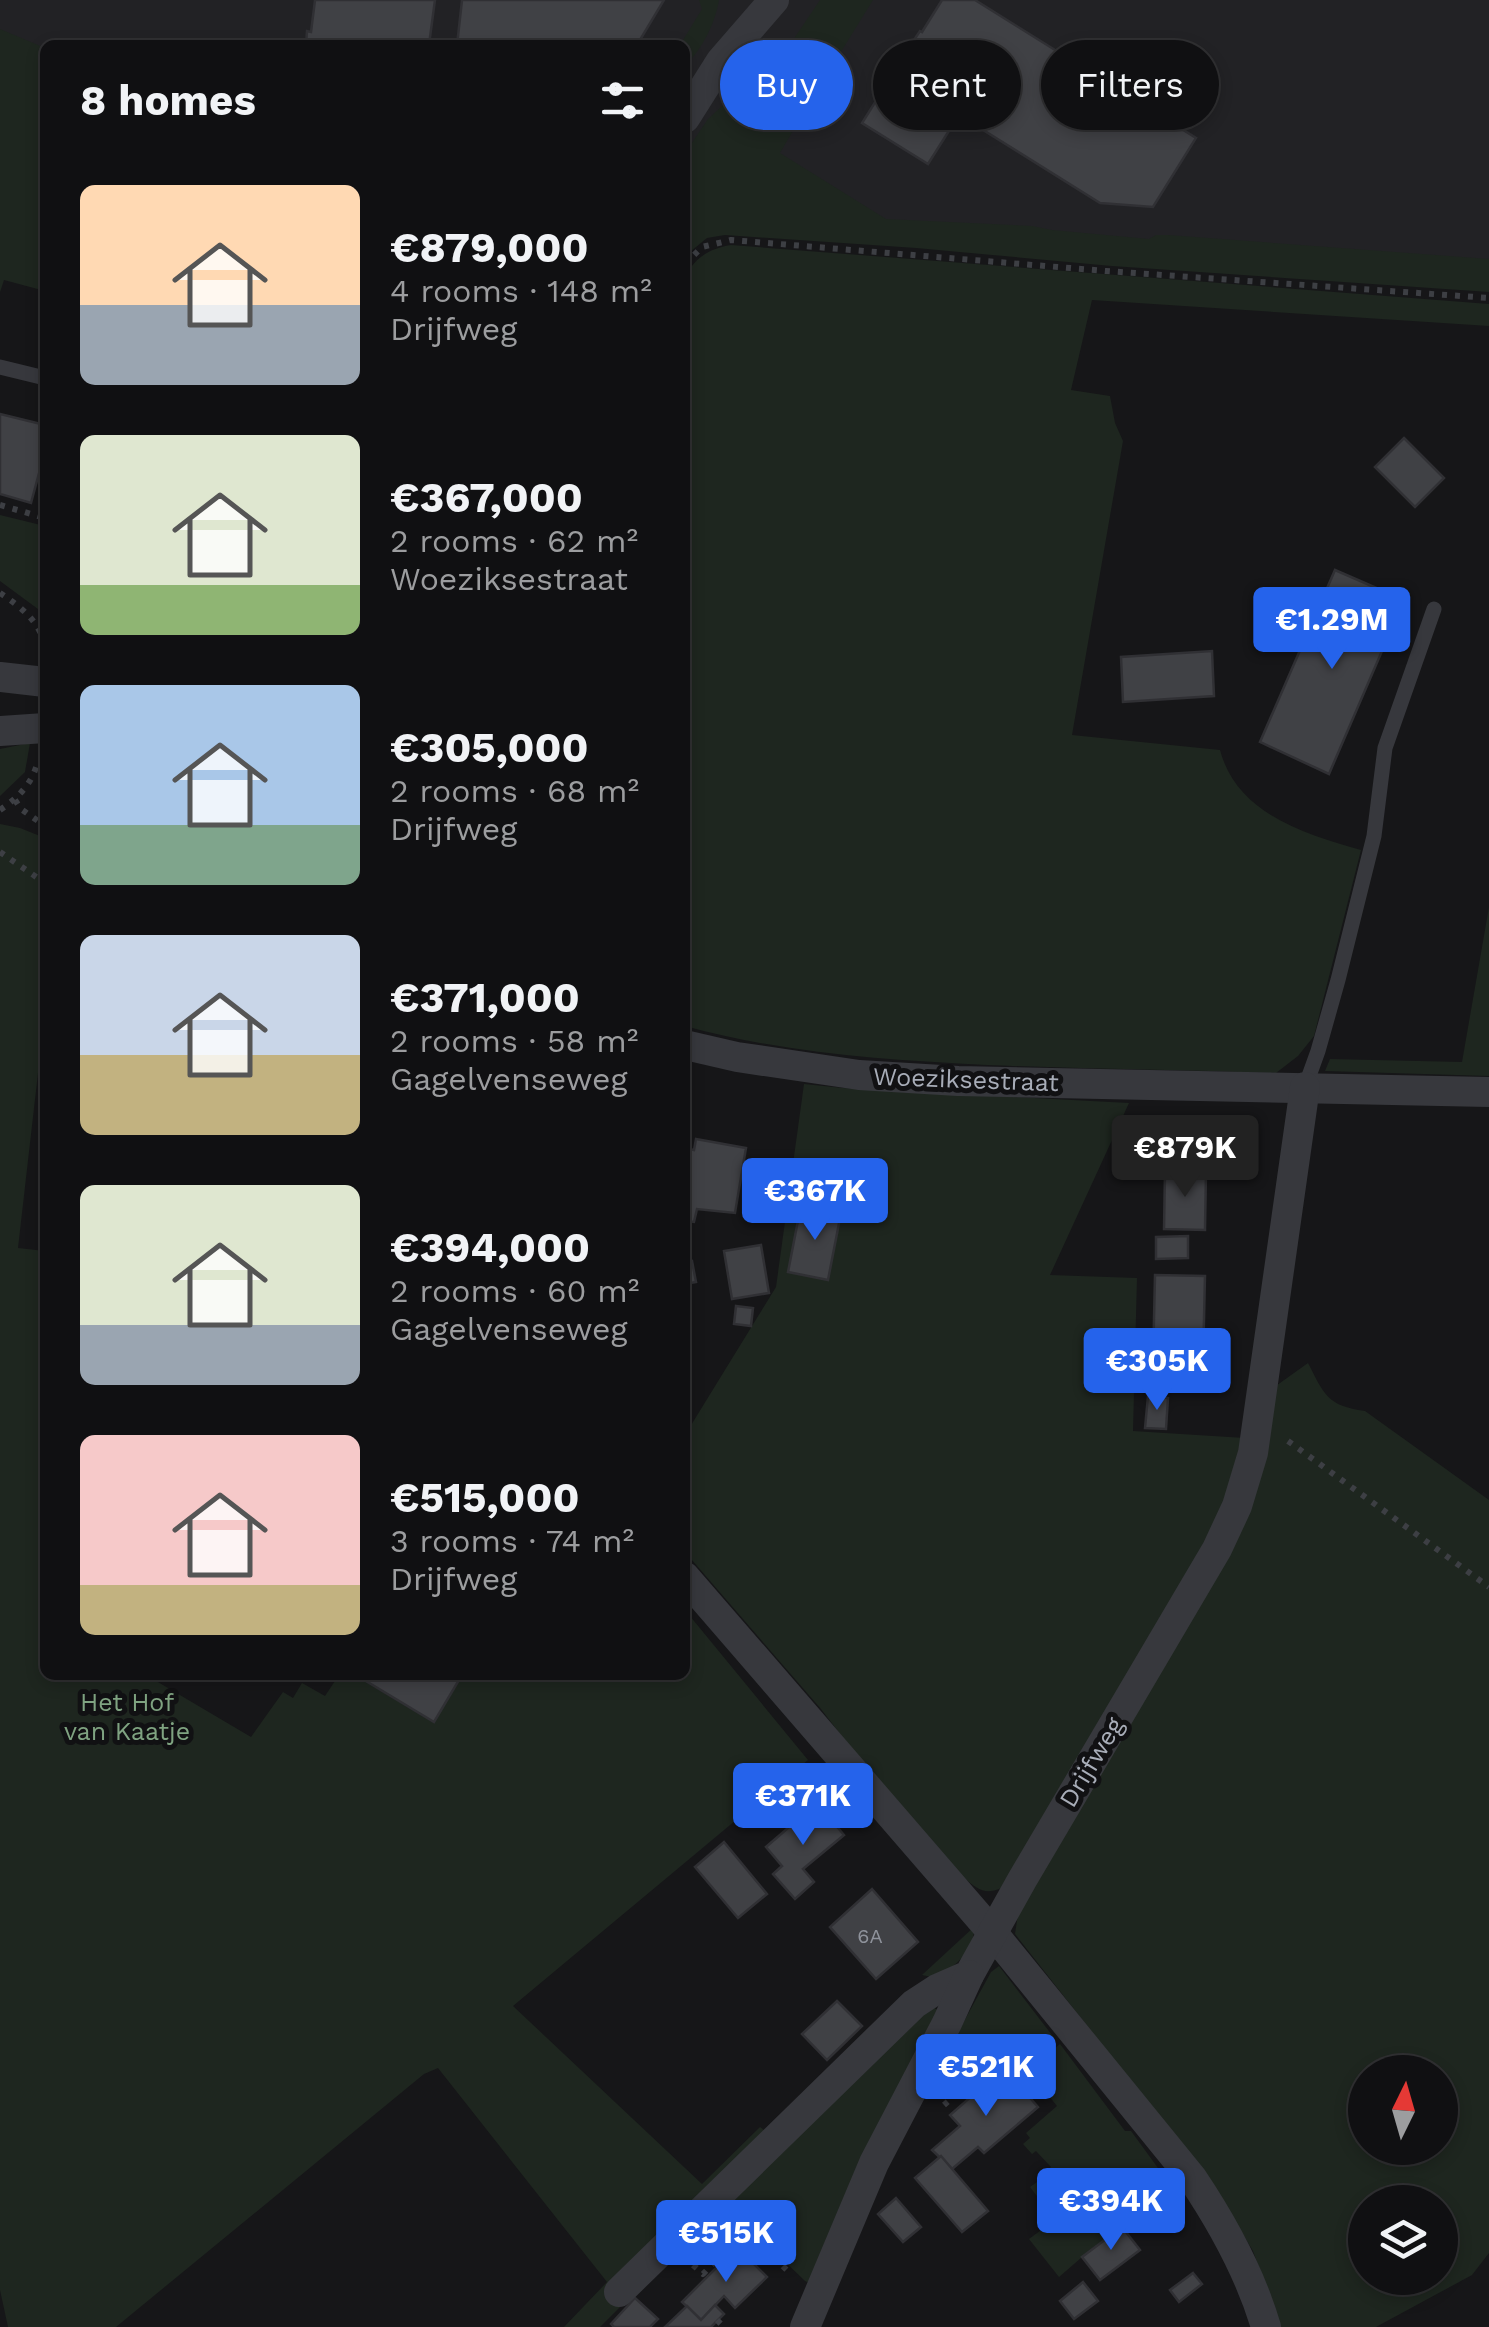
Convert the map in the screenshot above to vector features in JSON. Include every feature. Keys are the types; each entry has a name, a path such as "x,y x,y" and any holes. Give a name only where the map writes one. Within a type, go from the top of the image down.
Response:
{"street":[{"path":"690,110 722,61 774,0"},
{"path":"0,676 40,681"},
{"path":"0,731 40,728"},
{"name":"Woeziksestraat","path":"690,1046 859,1075 958,1082 1489,1092"},
{"name":"Drijfweg","path":"805,2327 874,2163 969,1975 1228,1528 1246,1481 1259,1421 1305,1086"},
{"path":"690,1582 992,1932 1192,2178 1236,2250 1266,2327"},
{"path":"619,2292 914,2004 969,1975"}],"lane":[{"path":"0,366 40,377"},
{"path":"1305,1086 1334,998 1374,836 1385,748 1434,608"}],"path":[{"path":"690,259 702,247 731,240 1489,298"},
{"path":"0,505 40,517"},
{"path":"0,594 24,612 40,633"},
{"path":"0,810 15,800 40,822"},
{"path":"0,852 40,879"},
{"path":"1259,1421 1489,1588"},
{"path":"1013,2078 1072,2030"},
{"path":"932,2115 1006,2050 1023,2070"},
{"path":"715,2198 799,2282 820,2290"},
{"path":"691,2263 704,2274 745,2231"},
{"path":"745,2255 757,2242"},
{"path":"717,2320 724,2327"}],"shaded area":[{"path":"0,0 1489,0 1489,270 690,232 690,40 40,40 40,108 0,91"}],"green space":[{"path":"699,0 719,0 707,36 690,60 690,40 683,40 702,9"},
{"path":"820,0 873,0 848,40 793,40"},
{"path":"0,29 40,46 40,290 4,280 0,292"},
{"path":"720,108 720,130 793,130 780,153 886,219 1489,259 1489,292 725,235 707,238 690,252 690,146"},
{"path":"731,245 1489,304 1489,326 1092,300 1071,390 1110,396 1123,441 1072,735 1220,750 1229,772 1257,806 1296,828 1361,850 1314,1036 1298,1056 1276,1073 872,1058 759,1043 690,1027 690,269 704,254"},
{"path":"0,515 40,525 40,611 0,581"},
{"path":"30,743 25,772 0,796 0,749"},
{"name":"Het Hof van Kaatje","path":"0,824 40,836 40,1056 18,1248 40,1250 40,1680 154,1680 251,1737 283,1692 293,1698 302,1683 325,1696 336,1680 362,1680 434,1723 460,1680 690,1680 690,1616 808,1760 513,2006 702,2184 760,2127 768,2133 600,2327 564,2327 607,2282 438,2068 424,2074 116,2327 8,2327 0,2290"},
{"path":"1489,907 1489,1076 1325,1071 1330,1059 1462,1062"},
{"path":"804,1084 1129,1103 1050,1275 1137,1278 1133,1431 1245,1438 1223,1513 1008,1884 995,1890 979,1889 963,1877 880,1786 821,1709 690,1558 690,1427 776,1287"},
{"path":"1308,1363 1334,1402 1365,1411 1489,1500 1489,2253 1472,2275 1458,2283 1458,2185 1348,2185 1348,2295 1435,2295 1376,2327 1281,2327 1253,2251 1225,2204 1015,1934 1020,1901 1206,1586 1273,1388"},
{"path":"974,1927 971,1943 957,1963 937,1978 922,1975"},
{"path":"999,1966 1055,2039 1025,2065 1008,2045 950,2093 944,2058 991,1972"},
{"path":"928,2004 941,2012 814,2285 805,2281 721,2200"},
{"path":"1060,2044 1174,2190 1059,2277 1029,2239 1055,2220 1030,2187 1047,2175 1051,2167 1023,2144 1030,2138 1026,2133 1057,2106 1028,2070"}],"building":[{"path":"315,0 435,0 430,40 306,40 307,31 311,32"},
{"path":"462,0 664,0 640,40 458,40"},
{"path":"942,0 975,0 1041,41 1041,130 1183,130 1196,138 1153,207 1100,203 983,130 1021,130 1021,40 914,40"},
{"path":"873,105 873,130 862,123"},
{"path":"873,130 950,130 928,164"},
{"path":"0,414 40,424 40,470 31,503 0,494"},
{"path":"1404,438 1444,478 1415,507 1375,467"},
{"path":"1335,570 1404,600 1329,774 1260,742"},
{"path":"1212,651 1214,696 1123,702 1121,657"},
{"path":"696,1139 746,1148 735,1213 697,1209 694,1222 690,1222 690,1149 694,1150"},
{"path":"1165,1171 1206,1172 1205,1230 1164,1229"},
{"path":"801,1205 841,1213 828,1280 788,1272"},
{"path":"1188,1236 1188,1258 1156,1259 1156,1237"},
{"path":"761,1245 769,1293 732,1299 724,1251"},
{"path":"690,1261 696,1282 690,1283"},
{"path":"1155,1275 1205,1276 1203,1363 1153,1362"},
{"path":"736,1306 753,1308 751,1326 734,1324"},
{"path":"1148,1396 1168,1398 1166,1429 1145,1428"},
{"path":"367,1680 459,1680 434,1722"},
{"path":"817,1803 844,1835 803,1869 814,1882 795,1899 773,1874 782,1866 766,1847"},
{"path":"724,1842 767,1894 738,1918 695,1867"},
{"path":"872,1889 918,1942 876,1979 830,1927"},
{"path":"837,2001 862,2026 827,2060 802,2034"},
{"path":"1004,2068 1038,2107 984,2153 978,2147 952,2169 932,2150 960,2126 950,2115"},
{"path":"941,2156 988,2211 962,2232 915,2178"},
{"path":"896,2198 921,2227 903,2242 878,2214"},
{"path":"1122,2227 1140,2250 1100,2280 1082,2257"},
{"path":"740,2250 767,2277 735,2308 724,2296 701,2320 682,2302 723,2261 726,2264"},
{"path":"1193,2273 1202,2284 1179,2302 1170,2290"},
{"path":"1083,2282 1098,2301 1074,2319 1060,2301"},
{"path":"635,2298 658,2319 650,2327 614,2327 611,2324"},
{"path":"715,2305 724,2314 711,2327 665,2327 687,2306 701,2320"}]}
